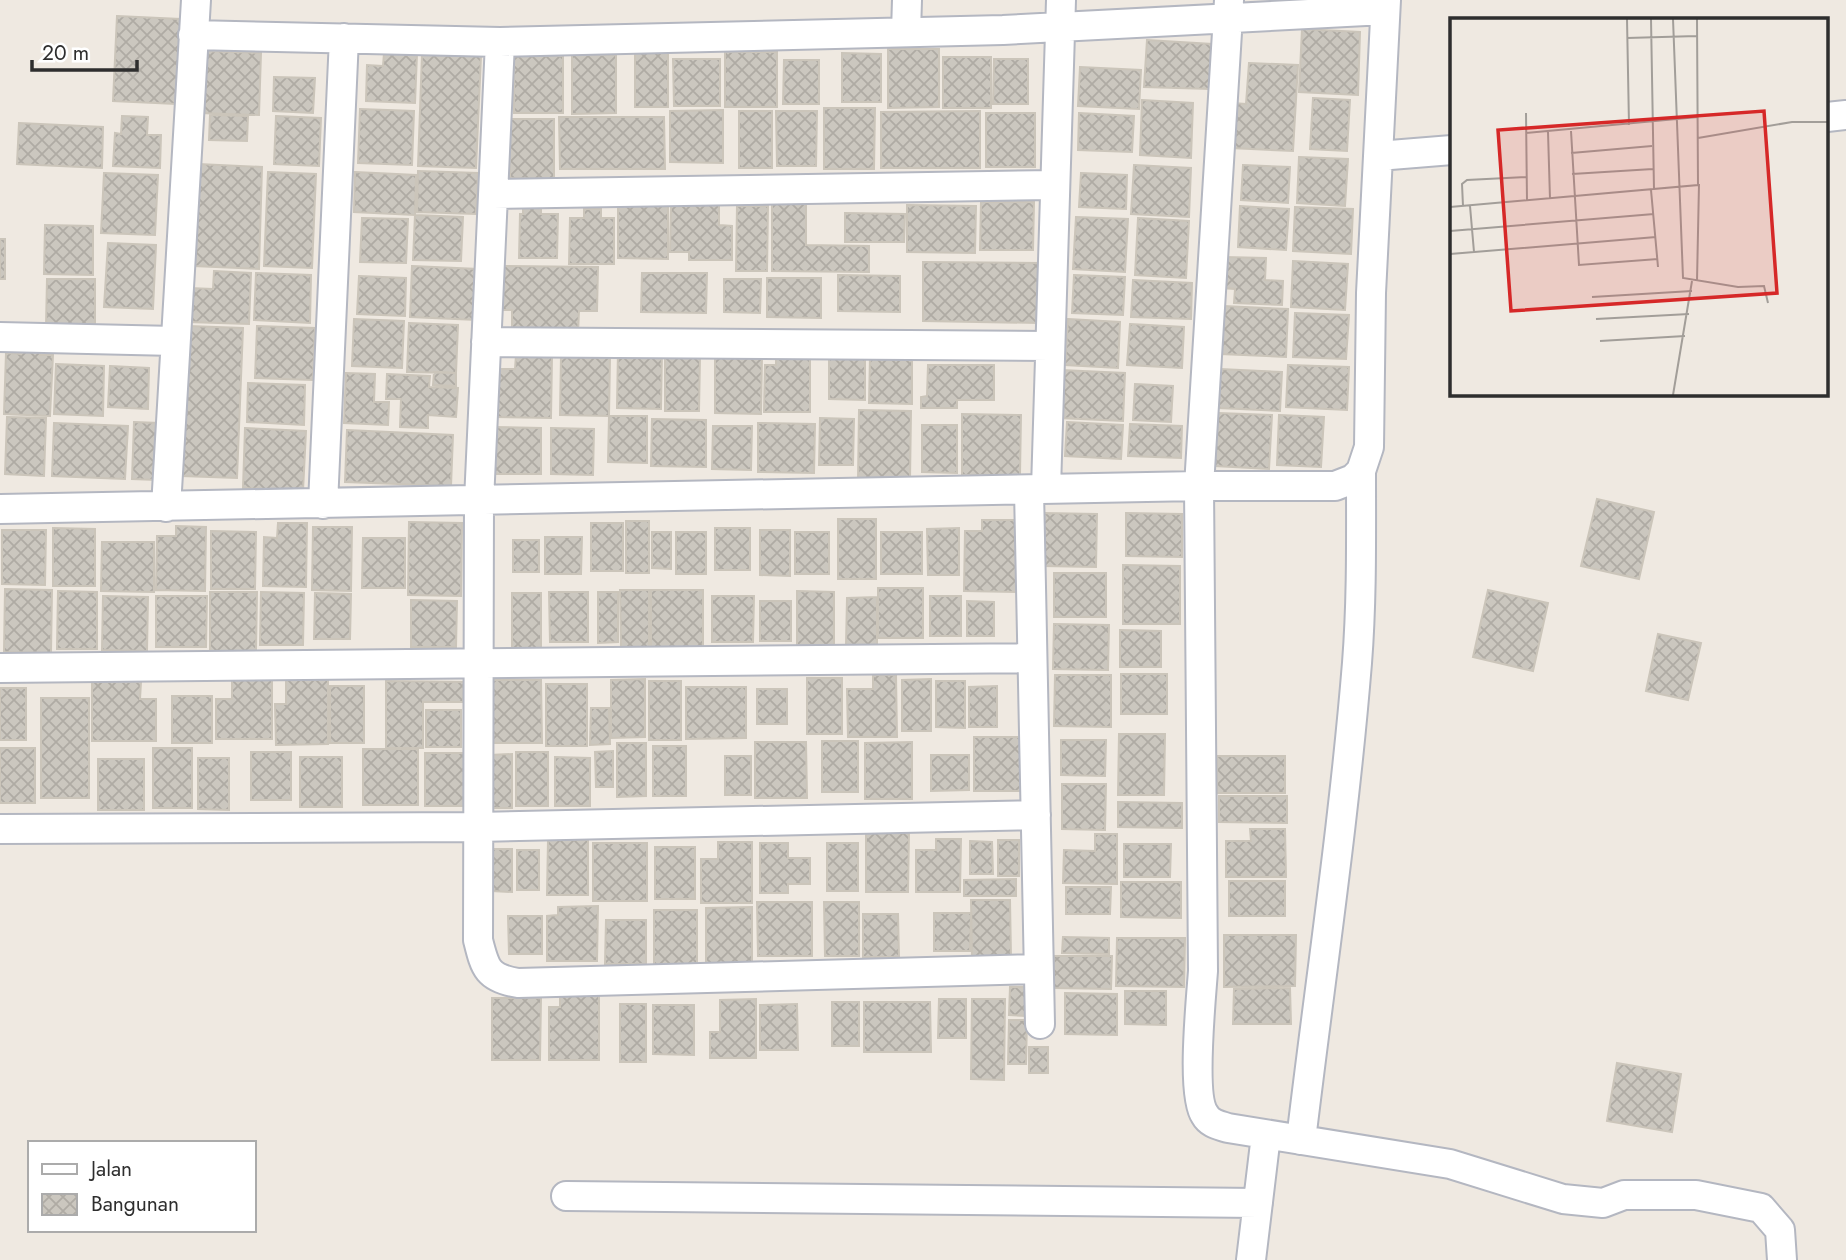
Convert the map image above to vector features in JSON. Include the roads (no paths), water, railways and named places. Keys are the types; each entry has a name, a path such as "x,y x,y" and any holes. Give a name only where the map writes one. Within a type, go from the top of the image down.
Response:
{"street":[{"path":"166,507 195,0"},
{"path":"906,32 907,0"},
{"path":"193,35 500,42 906,32 1060,13 1386,5 1371,293 1369,447 1361,471 1361,579 1357,662 1334,891 1300,1140"},
{"path":"1229,9 1199,486 1203,971 1199,1096 1203,1113 1211,1123 1228,1128 1450,1164 1580,1202 1604,1203 1624,1195 1696,1195 1761,1208 1780,1230 1782,1260"},
{"path":"1040,1024 1032,658 1037,490 1050,346 1060,13"},
{"path":"323,504 344,38"},
{"path":"500,42 479,501 478,940 482,957 499,980 518,982 1038,968"},
{"path":"1828,117 1846,114"},
{"path":"1378,156 1450,150"},
{"path":"493,194 1054,185"},
{"path":"0,337 176,341"},
{"path":"486,342 1050,346"},
{"path":"0,509 1199,486 1335,486 1353,480 1361,471"},
{"path":"0,668 1032,658"},
{"path":"0,829 478,827 1036,815"},
{"path":"1251,1260 1266,1135"},
{"path":"566,1196 1258,1203"}]}
